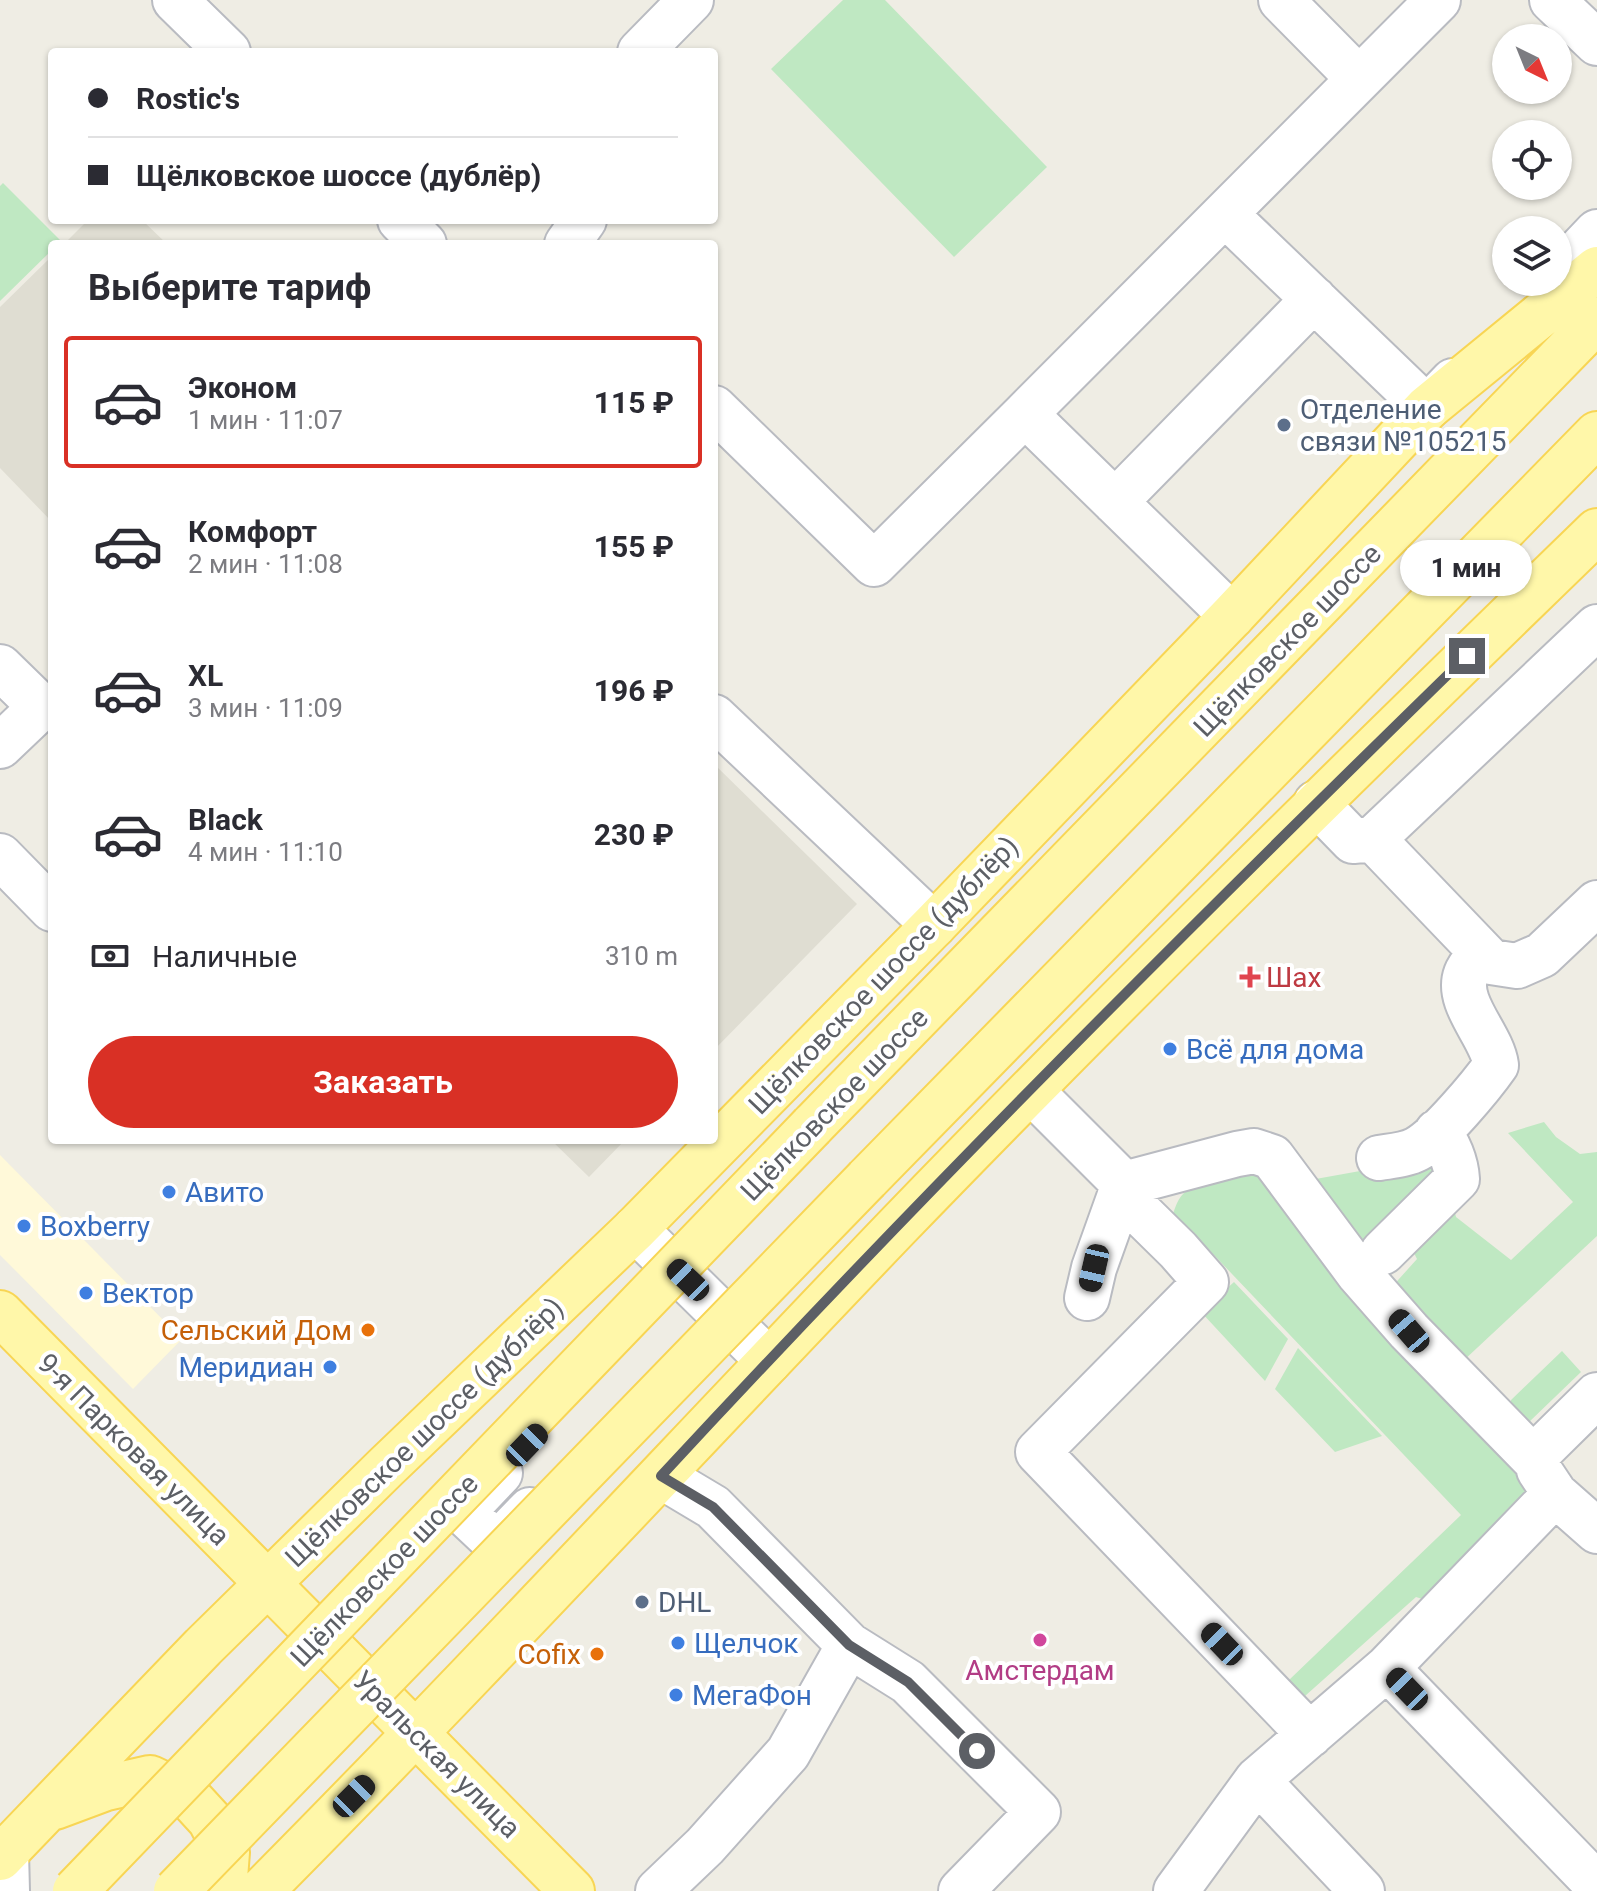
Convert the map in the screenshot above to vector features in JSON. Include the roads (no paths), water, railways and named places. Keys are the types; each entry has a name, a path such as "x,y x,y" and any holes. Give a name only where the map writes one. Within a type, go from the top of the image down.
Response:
{"main road":[{"path":"1427,408 1597,269"},
{"name":"Щёлковское шоссе","path":"75,1891 812,1126 1597,320"},
{"name":"Щёлковское шоссе (дублёр)","path":"4,1867 46,1811 268,1583 635,1229 934,925 1232,616 1427,408"},
{"path":"176,1891 867,1179 1597,434"},
{"path":"261,1891 1031,1091 1316,803 1597,531"},
{"name":"9-я Парковая улица","path":"0,1313 268,1583"},
{"name":"Уральская улица","path":"268,1583 572,1891"},
{"path":"46,1811 106,1788 150,1778 188,1796 210,1820 227,1852 224,1891"}],"street":[{"path":"175,0 224,48"},
{"path":"644,48 691,0"},
{"path":"1281,0 1359,79"},
{"path":"718,412 874,564 1438,0"},
{"path":"1552,0 1597,43"},
{"path":"1225,214 1427,408"},
{"path":"404,224 420,240"},
{"path":"1572,258 1597,232"},
{"name":"Щёлковское шоссе (дублёр)","path":"1427,408 1535,296"},
{"path":"1115,502 1314,299"},
{"path":"1025,414 1232,616"},
{"path":"1316,803 1353,841 1373,839 1597,627"},
{"path":"0,667 41,707 0,746"},
{"path":"718,721 934,925"},
{"path":"1373,839 1491,962 1517,966 1542,955 1597,903"},
{"path":"0,856 48,905"},
{"path":"1379,1158 1418,1148 1437,1132 1496,1065 1494,1052 1477,1024 1465,995 1465,975 1481,952"},
{"path":"1031,1091 1206,1282 1038,1452 1310,1735"},
{"path":"1383,1252 1457,1179 1456,1168 1443,1138 1437,1132"},
{"path":"1122,1188 1254,1151 1272,1157 1359,1274 1597,1531"},
{"path":"1087,1298 1094,1268 1122,1188"},
{"path":"635,1229 769,1361"},
{"path":"688,1280 463,1512 497,1544 721,1313"},
{"path":"1176,1891 1257,1780 1387,1668 1544,1476 1597,1395"},
{"path":"661,1476 713,1507 849,1645 908,1682 1038,1812 961,1891"},
{"path":"658,1891 705,1846 788,1753 849,1645"},
{"path":"1387,1668 1597,1885"},
{"path":"1257,1780 1362,1891"}],"place":[{"name":"Отделение связи №105215","path":"1284,425"},
{"name":"Шах","path":"1250,977"},
{"name":"Всё для дома","path":"1170,1049"},
{"name":"Авито","path":"169,1192"},
{"name":"Boxberry","path":"24,1226"},
{"name":"Вектор","path":"86,1293"},
{"name":"Сельский Дом","path":"368,1330"},
{"name":"Меридиан","path":"330,1367"},
{"name":"DHL","path":"642,1602"},
{"name":"Амстердам","path":"1040,1640"},
{"name":"Щелчок","path":"678,1643"},
{"name":"Cofix","path":"597,1654"},
{"name":"МегаФон","path":"676,1695"}]}
